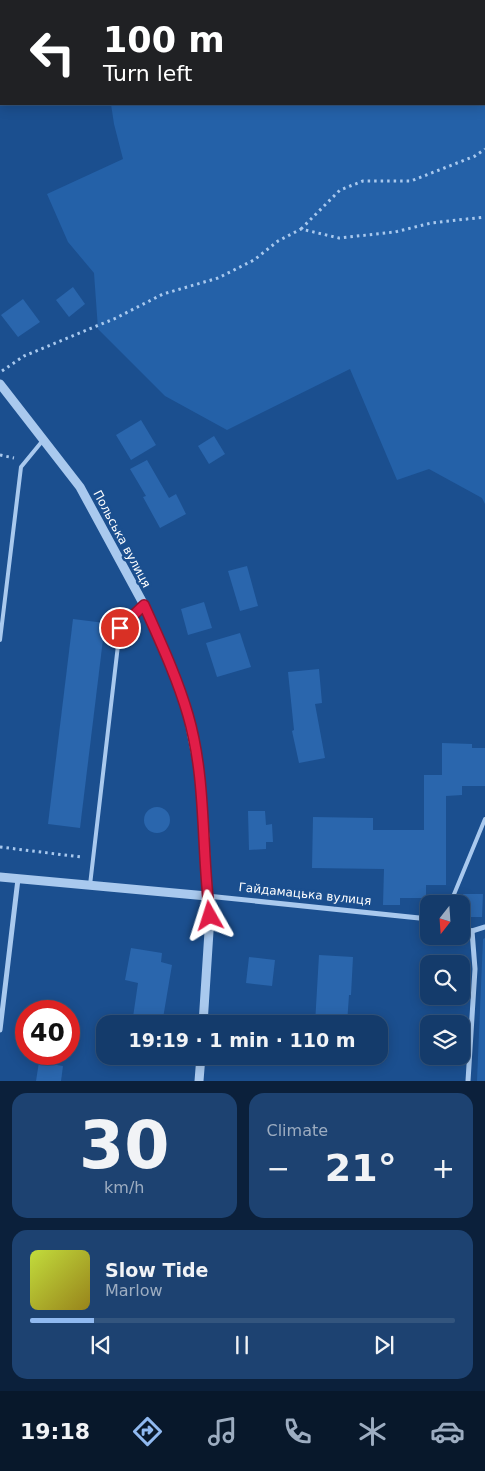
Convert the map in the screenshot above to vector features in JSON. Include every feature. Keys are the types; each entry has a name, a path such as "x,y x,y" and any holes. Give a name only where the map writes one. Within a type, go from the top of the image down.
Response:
{"street":[{"name":"Польська вулиця","path":"0,384 80,487 144,605 173,671 188,716 198,766 210,916 204,1015"},
{"name":"Гайдамацька вулиця","path":"0,877 420,918"},
{"path":"0,1030 18,879"},
{"path":"468,1081 475,969 472,931 485,927"},
{"path":"200,1081 201,1065"}],"lane":[{"path":"0,640 21,467 44,439"},
{"path":"90,885 120,628 144,605"},
{"path":"454,895 485,819"}],"path":[{"path":"0,373 24,356 116,318 163,294 218,278 254,260 278,241 301,229 340,190 362,181 411,181 475,156 485,149"},
{"path":"301,229 339,238 395,232 431,223 485,217"},
{"path":"0,847 93,859"}],"shaded area":[{"path":"111,105 485,105 485,504 482,498 429,469 397,480 350,369 227,430 165,396 98,329 94,273 68,242 47,194 123,159"},
{"path":"485,938 485,1081 477,1081 483,939"}],"building":[{"path":"73,287 85,304 69,317 56,300"},
{"path":"23,299 40,322 18,337 1,315"},
{"path":"141,420 156,445 131,460 116,435"},
{"path":"214,436 225,454 209,464 198,446"},
{"path":"147,460 169,498 176,494 186,514 160,528 143,497 146,496 130,469"},
{"path":"247,566 258,606 240,611 228,571"},
{"path":"204,602 212,628 188,635 181,609"},
{"path":"73,619 105,623 80,828 48,824"},
{"path":"240,633 251,667 217,677 206,643"},
{"path":"319,669 322,703 315,704 325,758 299,763 292,731 294,730 288,672"},
{"path":"442,743 472,744 472,748 485,748 485,786 462,786 462,795 446,796 446,885 426,885 426,895 420,895 420,898 400,898 400,905 383,905 384,869 312,868 313,817 373,818 373,830 424,830 424,775 442,775"},
{"path":"157,807 166,811 170,820 166,829 157,833 148,829 144,820 148,811"},
{"path":"248,811 265,811 266,825 272,824 273,842 266,842 266,849 249,850"},
{"path":"483,894 482,917 470,917 470,895 463,895"},
{"path":"131,948 162,953 161,962 172,965 164,1015 133,1015 138,983 125,980"},
{"path":"319,955 353,957 351,995 349,995 348,1015 316,1015"},
{"path":"249,957 275,960 272,986 246,983"},
{"path":"39,1065 63,1066 61,1081 36,1081"}],"route":[{"path":"120,628 144,605 173,671 188,716 198,766 210,916"}]}
